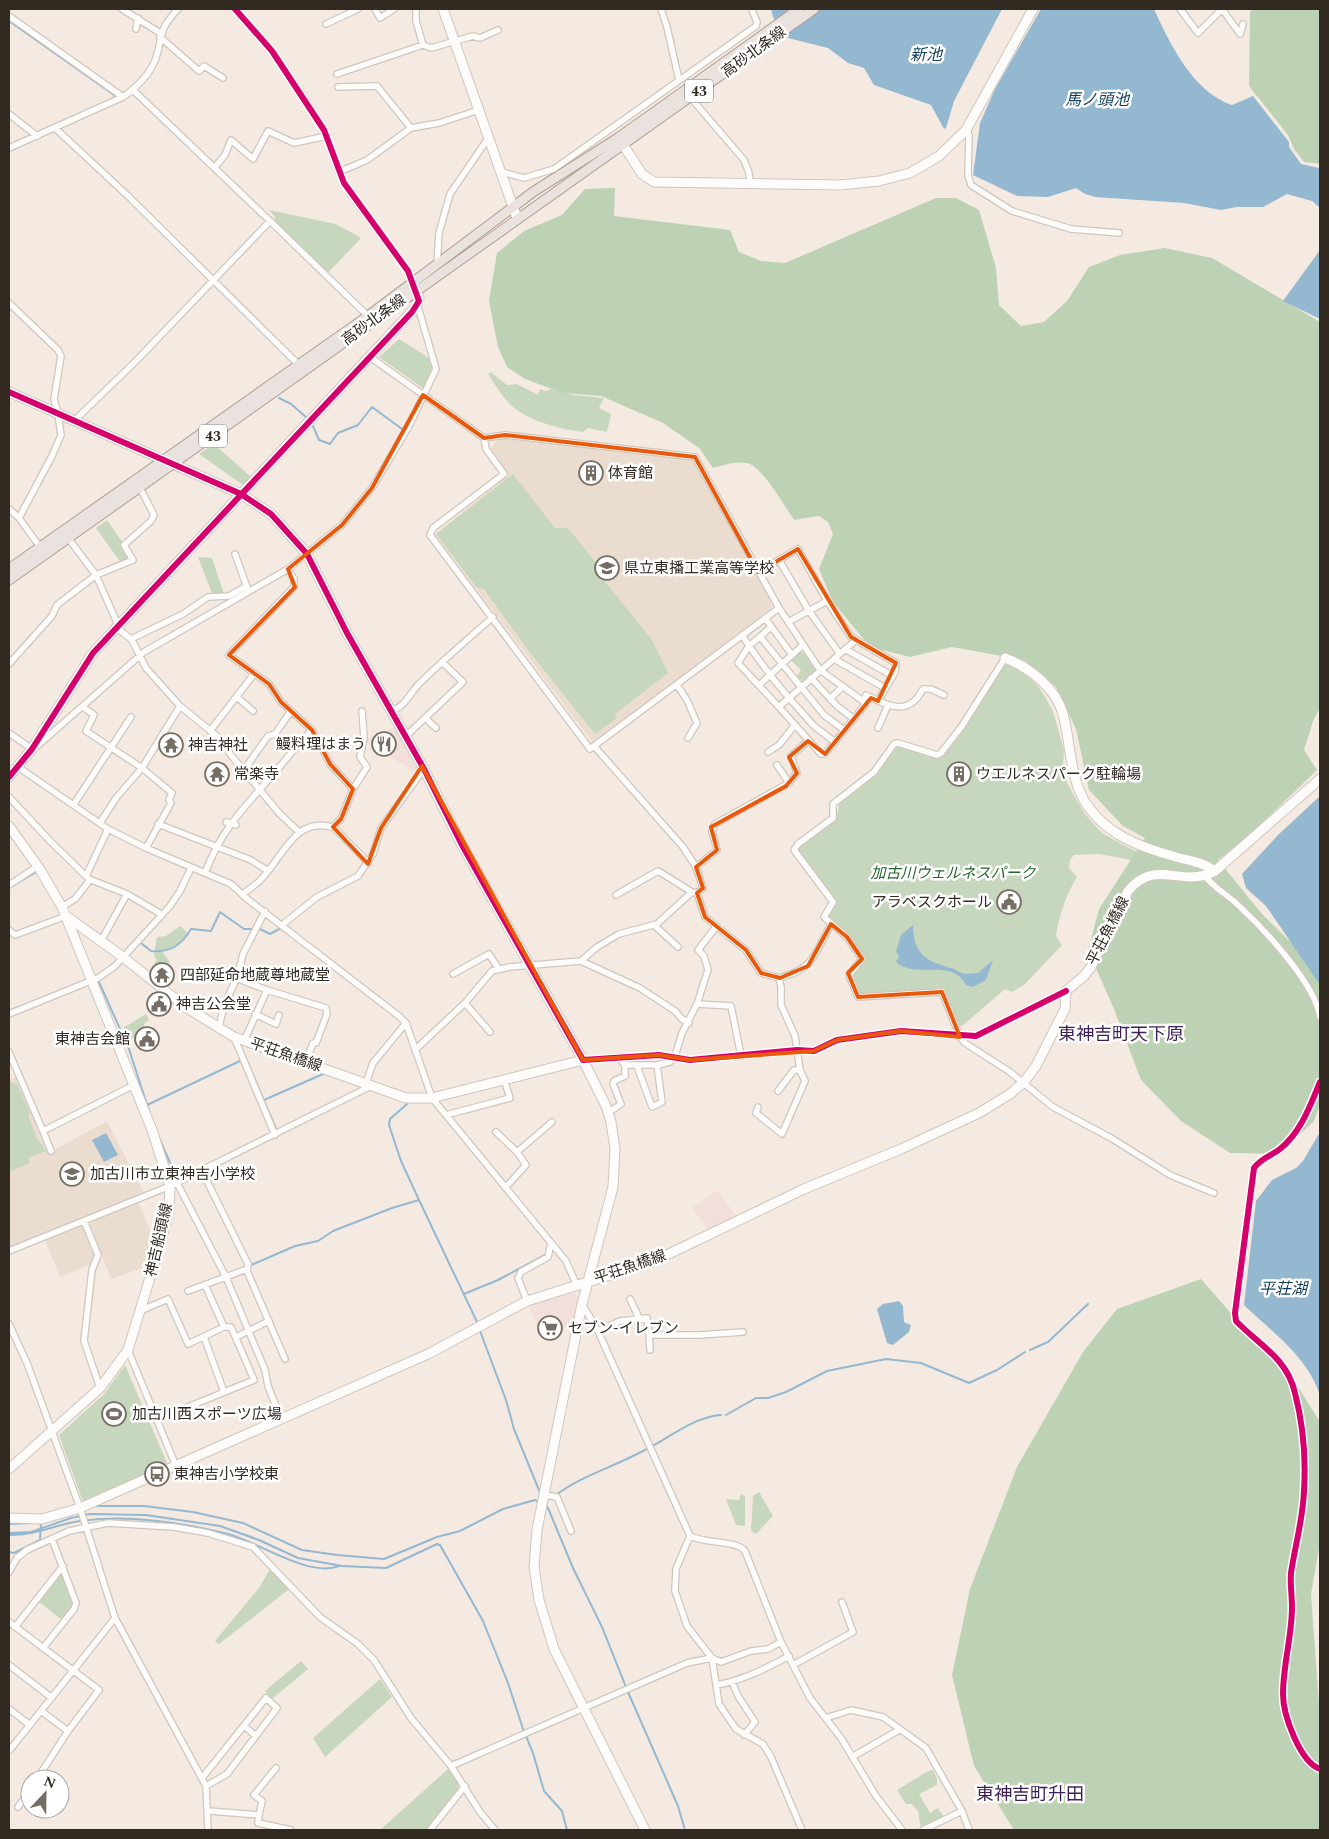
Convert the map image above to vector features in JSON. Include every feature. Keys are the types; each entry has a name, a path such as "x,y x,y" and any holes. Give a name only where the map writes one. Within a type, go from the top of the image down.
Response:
{"main road":[{"name":"高砂北条線","path":"9,580 172,465 414,286 437,265 513,206 562,172 621,142 690,97 773,32 799,9"},
{"name":"高砂北条線","path":"9,569 368,316 414,286 450,269 473,249 773,32 814,9"}],"street":[{"path":"122,9 138,18 164,38 199,71 204,66 223,78"},
{"path":"9,148 123,97 133,90 150,72 156,58 160,35 165,22 178,9"},
{"path":"9,777 32,749 93,653 370,357 418,304 420,298 408,270 350,193 339,172 327,136 272,51 235,9"},
{"path":"326,24 358,9"},
{"path":"375,9 380,18 394,9"},
{"path":"416,9 416,21 424,45"},
{"path":"443,9 517,218"},
{"path":"661,9 668,27 679,80"},
{"path":"621,142 642,174 654,182 840,185 895,178 924,166 939,156 966,130 1033,9"},
{"path":"1180,9 1198,33 1222,9 1240,34 1243,24"},
{"path":"502,172 524,178 554,169 756,26 752,10"},
{"path":"9,16 123,97"},
{"path":"136,29 138,18"},
{"path":"337,74 424,45 432,48 473,36 480,38 498,30"},
{"path":"338,87 377,86 410,128"},
{"path":"133,90 368,316"},
{"path":"690,97 744,160 749,173 750,184"},
{"path":"339,172 367,160 410,128 439,123 480,110"},
{"path":"9,114 37,136"},
{"path":"56,128 298,364"},
{"path":"966,130 969,135 968,175 971,185 1012,211 1071,229 1119,233"},
{"path":"215,167 225,155 231,140 254,159 268,131 294,142 327,136"},
{"path":"437,265 438,233 450,194 489,137"},
{"path":"74,421 137,360 270,221"},
{"path":"9,303 58,350 61,356 54,394 61,435 19,518"},
{"path":"32,749 39,745 144,652 248,589 288,569 342,525 372,488 409,426 436,365 419,310"},
{"path":"370,357 484,438 505,435 695,458 778,608 820,670 863,701"},
{"path":"9,392 241,494 271,514 307,554 390,711 424,769 462,845 532,966 583,1060 674,1056 690,1060 797,1050 814,1051 837,1040 901,1031 960,1037 976,1036 1066,991"},
{"path":"484,438 486,449 504,474 432,528 430,535 493,616 590,749 778,608"},
{"path":"9,664 52,616 57,605 96,575 133,560 124,544 151,521 154,515 140,488"},
{"path":"9,509 19,518 40,547"},
{"path":"68,538 96,575 117,626 131,639 146,668 180,706 226,744 230,754 259,790 299,832"},
{"path":"758,572 798,549 827,601 856,640 896,663 893,676 878,701"},
{"path":"235,554 248,589"},
{"path":"780,560 809,611 843,652 893,676"},
{"path":"288,569 294,579 294,588 230,655 269,684 281,702 312,730 330,764 353,789"},
{"path":"131,639 184,614 208,597 229,596 248,589"},
{"path":"788,622 827,601"},
{"path":"390,711 396,710 406,701 417,687 493,616"},
{"path":"765,618 792,655"},
{"path":"771,628 749,646 738,662 821,754 825,754 865,705 863,701 866,695 888,705 901,708 918,700 923,689 931,689 944,695"},
{"path":"742,635 770,675 814,726 835,742"},
{"path":"761,638 781,665 824,715 844,730"},
{"path":"779,707 856,640"},
{"path":"759,685 803,645"},
{"path":"1214,1193 1170,1175 1111,1138 1053,1106 1024,1082 965,1043 960,1037 942,992 858,998 848,975 862,959 847,937 824,917 833,902 794,850 798,844 833,818 834,804 874,772 894,744 898,743 937,755 941,753 962,726 1005,658 1020,664 1038,677 1049,689 1063,712 1074,777 1085,802 1107,829 1126,839 1188,860 1200,862 1215,871"},
{"path":"834,659 885,688"},
{"path":"406,736 463,682 443,663"},
{"path":"210,731 254,674"},
{"path":"811,678 830,699 854,719"},
{"path":"677,685 698,722 688,738"},
{"path":"830,699 842,687"},
{"path":"236,697 253,711"},
{"path":"878,728 888,705"},
{"path":"83,706 94,715 86,730 142,768 172,794 169,800 171,803 146,848"},
{"path":"100,823 116,798 120,796 142,768 180,706"},
{"path":"244,770 268,736 275,734 291,711"},
{"path":"333,827 342,819 353,789 367,767 360,757 364,738 362,711"},
{"path":"74,804 131,717"},
{"path":"425,718 436,728"},
{"path":"768,752 779,745 795,725"},
{"path":"205,873 223,830 231,824 312,730"},
{"path":"9,733 32,749"},
{"path":"696,866 717,850 712,831 715,824 789,783 797,771 790,758 808,741"},
{"path":"414,1050 465,1003 486,977 498,968 581,960 597,947 619,934 640,927 654,925 694,892 703,888 696,866 683,847 594,746"},
{"path":"778,766 789,783"},
{"path":"18,767 108,829 146,848 231,884 406,1023 432,1098 566,1261 577,1286"},
{"path":"282,925 317,897 358,876 368,864 377,846 381,828 424,769"},
{"name":"平荘魚橋線","path":"588,1282 652,1262 804,1189 901,1150 979,1113 1024,1082 1036,1066 1065,1009 1066,991 1084,976 1091,967 1128,891 1135,883 1149,875 1160,874 1188,878 1205,876 1215,871 1320,779"},
{"path":"9,797 88,878 127,894 161,914"},
{"path":"243,894 264,878 299,832 317,823 333,827 361,854 368,864"},
{"path":"158,824 251,860 268,871"},
{"path":"9,826 38,866 66,916 15,935 9,930"},
{"path":"62,907 76,899 88,878 108,829"},
{"path":"1188,860 1188,878"},
{"path":"9,885 38,866"},
{"path":"9,1014 105,974 123,957 178,894 191,868"},
{"path":"616,895 658,871 694,892 705,917 746,950 761,972 779,978 796,974 808,966 831,924"},
{"path":"1205,876 1213,887 1231,898 1256,922 1313,994 1320,1017"},
{"path":"101,941 127,894"},
{"path":"218,1027 243,954 265,911"},
{"name":"平荘魚橋線","path":"66,916 123,957 184,1006 234,1037 406,1098 432,1098 583,1060 608,1113 615,1140 614,1176 588,1282"},
{"name":"神吉船頭線","path":"9,1469 100,1388 128,1350 142,1310 167,1219 173,1185 66,916"},
{"path":"654,925 678,947"},
{"path":"624,1065 657,1066 670,1062 674,1056 682,1033 689,1023 697,1004 708,970 704,956 698,950 716,927"},
{"path":"453,974 488,954 498,968"},
{"path":"581,960 640,988 675,1011 682,1019 689,1023"},
{"path":"236,978 267,990 326,1008 323,1025 316,1043 313,1043 306,1062"},
{"path":"758,1107 756,1113 782,1134 805,1081 800,1070 795,1036 781,1005 779,978"},
{"path":"244,1041 267,990"},
{"path":"465,1003 490,1032"},
{"path":"697,1004 731,1006 741,1056"},
{"path":"256,1014 276,1024 279,1015"},
{"path":"9,1251 173,1185 275,1135 370,1084 373,1063 406,1023"},
{"path":"234,1037 275,1135"},
{"path":"9,1052 51,1151"},
{"path":"608,1113 621,1104 613,1084 614,1081 624,1076 624,1065 618,1057"},
{"path":"637,1066 652,1108 662,1102 657,1066"},
{"path":"778,1091 794,1070 800,1070"},
{"path":"446,1115 510,1098 504,1080"},
{"path":"1320,1082 1295,1133 1279,1150 1261,1161 1254,1168 1235,1313 1236,1321 1284,1365 1295,1392 1304,1451 1304,1491 1290,1589 1292,1607 1283,1694 1288,1717 1303,1755 1310,1764 1320,1768"},
{"path":"43,1131 134,1085"},
{"path":"517,1152 552,1122"},
{"path":"496,1132 517,1152 526,1165 506,1187"},
{"path":"202,1171 247,1266 285,1359"},
{"path":"173,1185 226,1276 265,1370 268,1386 281,1419"},
{"path":"84,1221 98,1258 92,1270 84,1341 100,1388"},
{"path":"527,1301 518,1278 521,1272 548,1257 551,1242"},
{"path":"188,1291 247,1266"},
{"path":"9,1518 42,1519 80,1508 428,1354 527,1301 588,1282"},
{"path":"588,1282 582,1304 534,1567 539,1600 554,1649 645,1830"},
{"path":"205,1285 224,1327"},
{"path":"142,1310 168,1299 188,1344 224,1327 231,1327 254,1380 156,1420"},
{"path":"630,1299 639,1318"},
{"path":"582,1304 598,1331 690,1536 700,1541 737,1545 745,1550 781,1642 810,1698 826,1718 876,1796 902,1830"},
{"path":"598,1331 620,1321 647,1318 650,1350"},
{"path":"236,1337 269,1321"},
{"path":"9,1324 27,1363 80,1508 84,1526 115,1618 206,1786 209,1811 208,1830"},
{"path":"649,1335 743,1332"},
{"path":"735,1333 736,1340"},
{"path":"204,1337 224,1392"},
{"path":"128,1350 176,1466"},
{"path":"547,1499 557,1497 571,1531"},
{"path":"9,1572 17,1558 27,1550 84,1526 108,1523 174,1527 208,1533 253,1547 320,1617 358,1644 374,1660 411,1718 451,1766 480,1812 495,1830"},
{"path":"690,1536 676,1569 675,1591 687,1626 712,1658 719,1704 730,1723 744,1735 763,1744 771,1757 802,1830"},
{"path":"43,1648 76,1603 52,1539"},
{"path":"9,1556 17,1558"},
{"path":"15,1627 63,1566"},
{"path":"793,1665 853,1632 842,1602"},
{"path":"9,1751 52,1698 72,1669 115,1618"},
{"path":"9,1622 99,1690 68,1731 43,1769"},
{"path":"451,1766 687,1663 712,1658 721,1662 751,1652 768,1649 781,1642"},
{"path":"717,1685 760,1672 789,1656"},
{"path":"9,1665 52,1698"},
{"path":"732,1682 738,1696 755,1722 744,1735"},
{"path":"202,1778 266,1698 277,1708 227,1774 206,1786"},
{"path":"9,1708 30,1725"},
{"path":"826,1718 851,1710 883,1717 926,1748 962,1811 969,1830"},
{"path":"41,1711 68,1731"},
{"path":"244,1726 256,1736"},
{"path":"852,1757 899,1730"},
{"path":"276,1768 254,1795 262,1802 258,1823 291,1830"},
{"path":"430,1830 465,1786"},
{"path":"209,1811 259,1815"},
{"path":"923,1830 962,1811"}],"highlighted area":[{"path":"423,395 484,438 505,435 695,457 758,572 798,549 851,637 896,663 878,701 871,698 825,754 808,741 789,757 797,773 786,786 711,827 717,850 696,867 703,888 697,893 705,917 746,950 761,973 780,978 808,966 831,924 847,937 862,959 848,973 858,997 942,992 960,1037 901,1031 837,1040 814,1051 690,1060 659,1055 583,1060 422,766 381,828 368,864 333,827 341,819 353,789 330,764 312,730 281,702 269,684 229,655 295,587 288,569 342,525 372,488"}],"shaded area":[{"name":"県立東播工業高等学校","path":"499,438 695,462 772,603 771,609 593,743 435,534 509,475 490,449"},
{"path":"395,728 421,771 418,774 366,741 377,733"},
{"name":"加古川市立東神吉小学校","path":"18,1076 50,1155 55,1153 54,1150 107,1121 144,1193 9,1248 9,1080"},
{"path":"717,1190 737,1217 710,1231 692,1208"},
{"path":"138,1201 153,1237 160,1235 151,1265 111,1279 89,1222"},
{"path":"83,1225 94,1249 95,1258 92,1264 60,1277 45,1240"},
{"path":"574,1293 579,1298 574,1324 542,1338 529,1306"}],"green space":[{"path":"1253,9 1320,9 1320,164 1304,162 1294,149 1288,135 1249,86 1250,11"},
{"path":"615,188 614,216 730,230 739,252 761,261 785,263 936,198 956,198 979,210 996,268 999,305 1021,326 1044,322 1067,301 1089,267 1120,255 1165,248 1212,258 1320,322 1320,708 1313,721 1304,750 1317,770 1254,831 1218,860 1262,914 1320,971 1320,1104 1314,1121 1279,1154 1230,1153 1181,1121 1141,1080 1114,1009 1088,950 1099,909 1145,838 1123,826 1089,790 1076,729 1056,687 1024,660 952,647 910,657 870,647 833,602 819,569 833,534 828,522 819,516 794,520 766,479 759,471 747,463 713,468 699,448 663,423 601,396 563,393 525,379 507,367 498,347 489,301 497,253 524,231 562,215 585,189"},
{"path":"269,210 336,224 361,238 327,274 274,222 275,217"},
{"path":"399,339 432,360 434,368 423,388 379,357"},
{"path":"491,372 507,385 517,384 538,395 540,389 546,391 551,389 573,395 604,398 599,408 611,414 607,432 588,428 583,432 566,429 540,422 524,415 513,407 498,389 488,374"},
{"path":"214,444 251,477 243,485 199,454"},
{"path":"513,474 555,528 568,528 602,570 599,574 652,640 668,673 615,714 617,718 595,734 528,650 484,589 476,587 436,534"},
{"path":"107,520 123,543 120,545 129,559 121,563 96,528"},
{"path":"198,557 212,558 224,594 213,596"},
{"path":"801,650 816,670 803,682 797,676 801,670 791,660"},
{"name":"加古川ウェルネスパーク","path":"1008,664 1031,678 1041,690 1053,711 1064,750 1063,765 1067,783 1084,813 1102,833 1129,848 1154,858 1137,861 1099,854 1074,855 1070,860 1069,868 1077,877 1064,905 1056,936 1062,945 1024,985 1012,992 1005,989 962,1026 959,1025 944,988 863,995 859,993 852,975 866,961 848,933 827,918 826,913 835,901 797,851 799,846 836,819 840,801 875,775 895,746 941,757 968,722 1004,665"},
{"path":"180,926 188,933 176,945 169,949 161,950 170,962 161,970 154,963 157,960 154,956 157,937 166,936"},
{"path":"146,1014 149,1020 144,1024 145,1032 127,1040 123,1028"},
{"path":"9,1083 17,1084 30,1113 28,1116 37,1138 46,1151 28,1158 30,1163 9,1172"},
{"path":"1201,1279 1236,1319 1280,1358 1320,1422 1320,1543 1311,1594 1320,1718 1320,1830 1014,1830 974,1766 952,1675 970,1589 1017,1467 1083,1352 1117,1309"},
{"name":"加古川西スポーツ広場","path":"125,1365 167,1463 83,1502 59,1435 104,1394"},
{"path":"759,1492 773,1516 756,1534 751,1531 753,1496"},
{"path":"741,1494 745,1496 745,1526 736,1525 726,1499 739,1500"},
{"path":"270,1569 289,1589 219,1644 215,1641 259,1588"},
{"path":"60,1574 63,1574 73,1603 62,1620 39,1602"},
{"path":"301,1661 308,1669 272,1699 265,1691"},
{"path":"380,1679 392,1697 325,1757 313,1738"},
{"path":"448,1769 458,1782 458,1789 427,1830 380,1830"},
{"path":"933,1770 937,1779 937,1785 919,1794 930,1813 938,1808 944,1817 921,1829 918,1811 912,1804 906,1804 897,1790 928,1771"}],"water":[{"name":"新池","path":"771,9 1002,9 954,101 946,128 944,129 931,105 874,85 864,68 848,63 828,48 788,38 773,17"},
{"name":"馬ノ頭池","path":"1041,9 1154,9 1175,51 1194,78 1218,99 1232,105 1253,96 1289,142 1289,147 1301,164 1319,168 1320,208 1312,201 1287,194 1263,207 1237,207 1221,210 1184,203 1095,197 1085,194 1076,188 1048,197 1017,196 973,175 980,123 995,89"},
{"path":"1320,250 1320,319 1283,301"},
{"path":"1320,796 1320,985 1266,906 1246,888 1242,874 1279,834"},
{"path":"913,925 915,943 918,949 934,962 968,974 978,973 993,960 986,980 973,987 966,985 960,977 952,972 913,969 904,967 896,962 899,956 896,952 901,935"},
{"name":"平荘湖","path":"1320,1132 1320,1395 1307,1368 1298,1357 1244,1305 1256,1201 1272,1180 1296,1168 1303,1161"},
{"path":"106,1133 118,1155 104,1162 92,1140"},
{"path":"899,1301 903,1306 904,1322 911,1325 909,1332 893,1345 887,1343 877,1309 883,1304"}],"waterway":[{"path":"9,21 114,95 114,99"},
{"path":"279,398 291,404 307,418"},
{"path":"313,426 319,440 330,444 338,433 358,425 372,407 402,429"},
{"path":"14,885 38,871"},
{"path":"141,943 151,951 170,949 179,944 191,929 211,931 220,912 244,929 260,929 270,934 281,928"},
{"path":"78,934 81,944"},
{"path":"99,982 129,1049 150,1114"},
{"path":"9,1011 16,1008"},
{"path":"246,1059 277,1131"},
{"path":"147,1105 242,1060"},
{"path":"264,1100 323,1074"},
{"path":"249,1266 295,1246 318,1241 333,1231 392,1208 419,1200 401,1161 389,1125 390,1119 407,1104"},
{"path":"157,1133 178,1181"},
{"path":"419,1200 478,1324"},
{"path":"464,1294 498,1280 545,1255"},
{"path":"1030,1350 1048,1342 1088,1304"},
{"path":"480,1331 506,1400 514,1429 541,1495"},
{"path":"726,1415 756,1398 768,1398 786,1392 827,1371 886,1359 921,1363 969,1383 997,1370 1025,1352"},
{"path":"556,1495 576,1482 651,1447 690,1424 721,1415"},
{"path":"94,1506 144,1506 193,1512 243,1523 302,1550 384,1559 437,1537 460,1531 503,1509 535,1500 539,1502"},
{"path":"545,1505 602,1627 626,1687"},
{"path":"9,1533 31,1532 71,1518 90,1514 146,1515 220,1526 259,1540 298,1558 342,1566 386,1568 437,1544 440,1545 483,1621 508,1683 524,1732"},
{"path":"9,1535 38,1532 70,1523 98,1519 154,1520 228,1534 284,1558 313,1567 327,1568 339,1566"},
{"path":"9,1552 14,1553 40,1540 41,1522"},
{"path":"9,1524 31,1523"},
{"path":"628,1692 678,1806 685,1830"},
{"path":"526,1736 544,1791 562,1811 567,1830"}],"cycle path":[{"path":"9,777 32,749 93,653 412,312 419,301 408,271 344,183 324,130 272,51 235,9"},
{"path":"9,392 241,494 271,514 307,554 347,633 424,769 462,845 583,1060 659,1055 690,1060 797,1050 814,1051 837,1040 901,1031 976,1036 1066,991"},
{"path":"1320,1082 1294,1135 1280,1149 1263,1159 1254,1168 1235,1313 1236,1321 1271,1353 1286,1370 1295,1393 1300,1417 1305,1479 1301,1522 1291,1573 1292,1618 1284,1672 1283,1694 1286,1714 1294,1737 1306,1757 1313,1765 1320,1769"}],"place":[{"name":"体育館","path":"591,473"},
{"name":"県立東播工業高等学校","path":"607,568"},
{"name":"鰻料理はまう","path":"384,744"},
{"name":"神吉神社","path":"171,745"},
{"name":"常楽寺","path":"217,774"},
{"name":"ウエルネスパーク駐輪場","path":"959,774"},
{"name":"アラベスクホール","path":"1009,902"},
{"name":"四部延命地蔵尊地蔵堂","path":"162,975"},
{"name":"神吉公会堂","path":"159,1004"},
{"name":"東神吉会館","path":"147,1039"},
{"name":"加古川市立東神吉小学校","path":"72,1174"},
{"name":"セブン-イレブン","path":"550,1328"},
{"name":"加古川西スポーツ広場","path":"114,1414"},
{"name":"東神吉小学校東","path":"157,1474"}],"district":[{"name":"東神吉町天下原","path":"1121,1034"},
{"name":"東神吉町升田","path":"1030,1794"}]}
